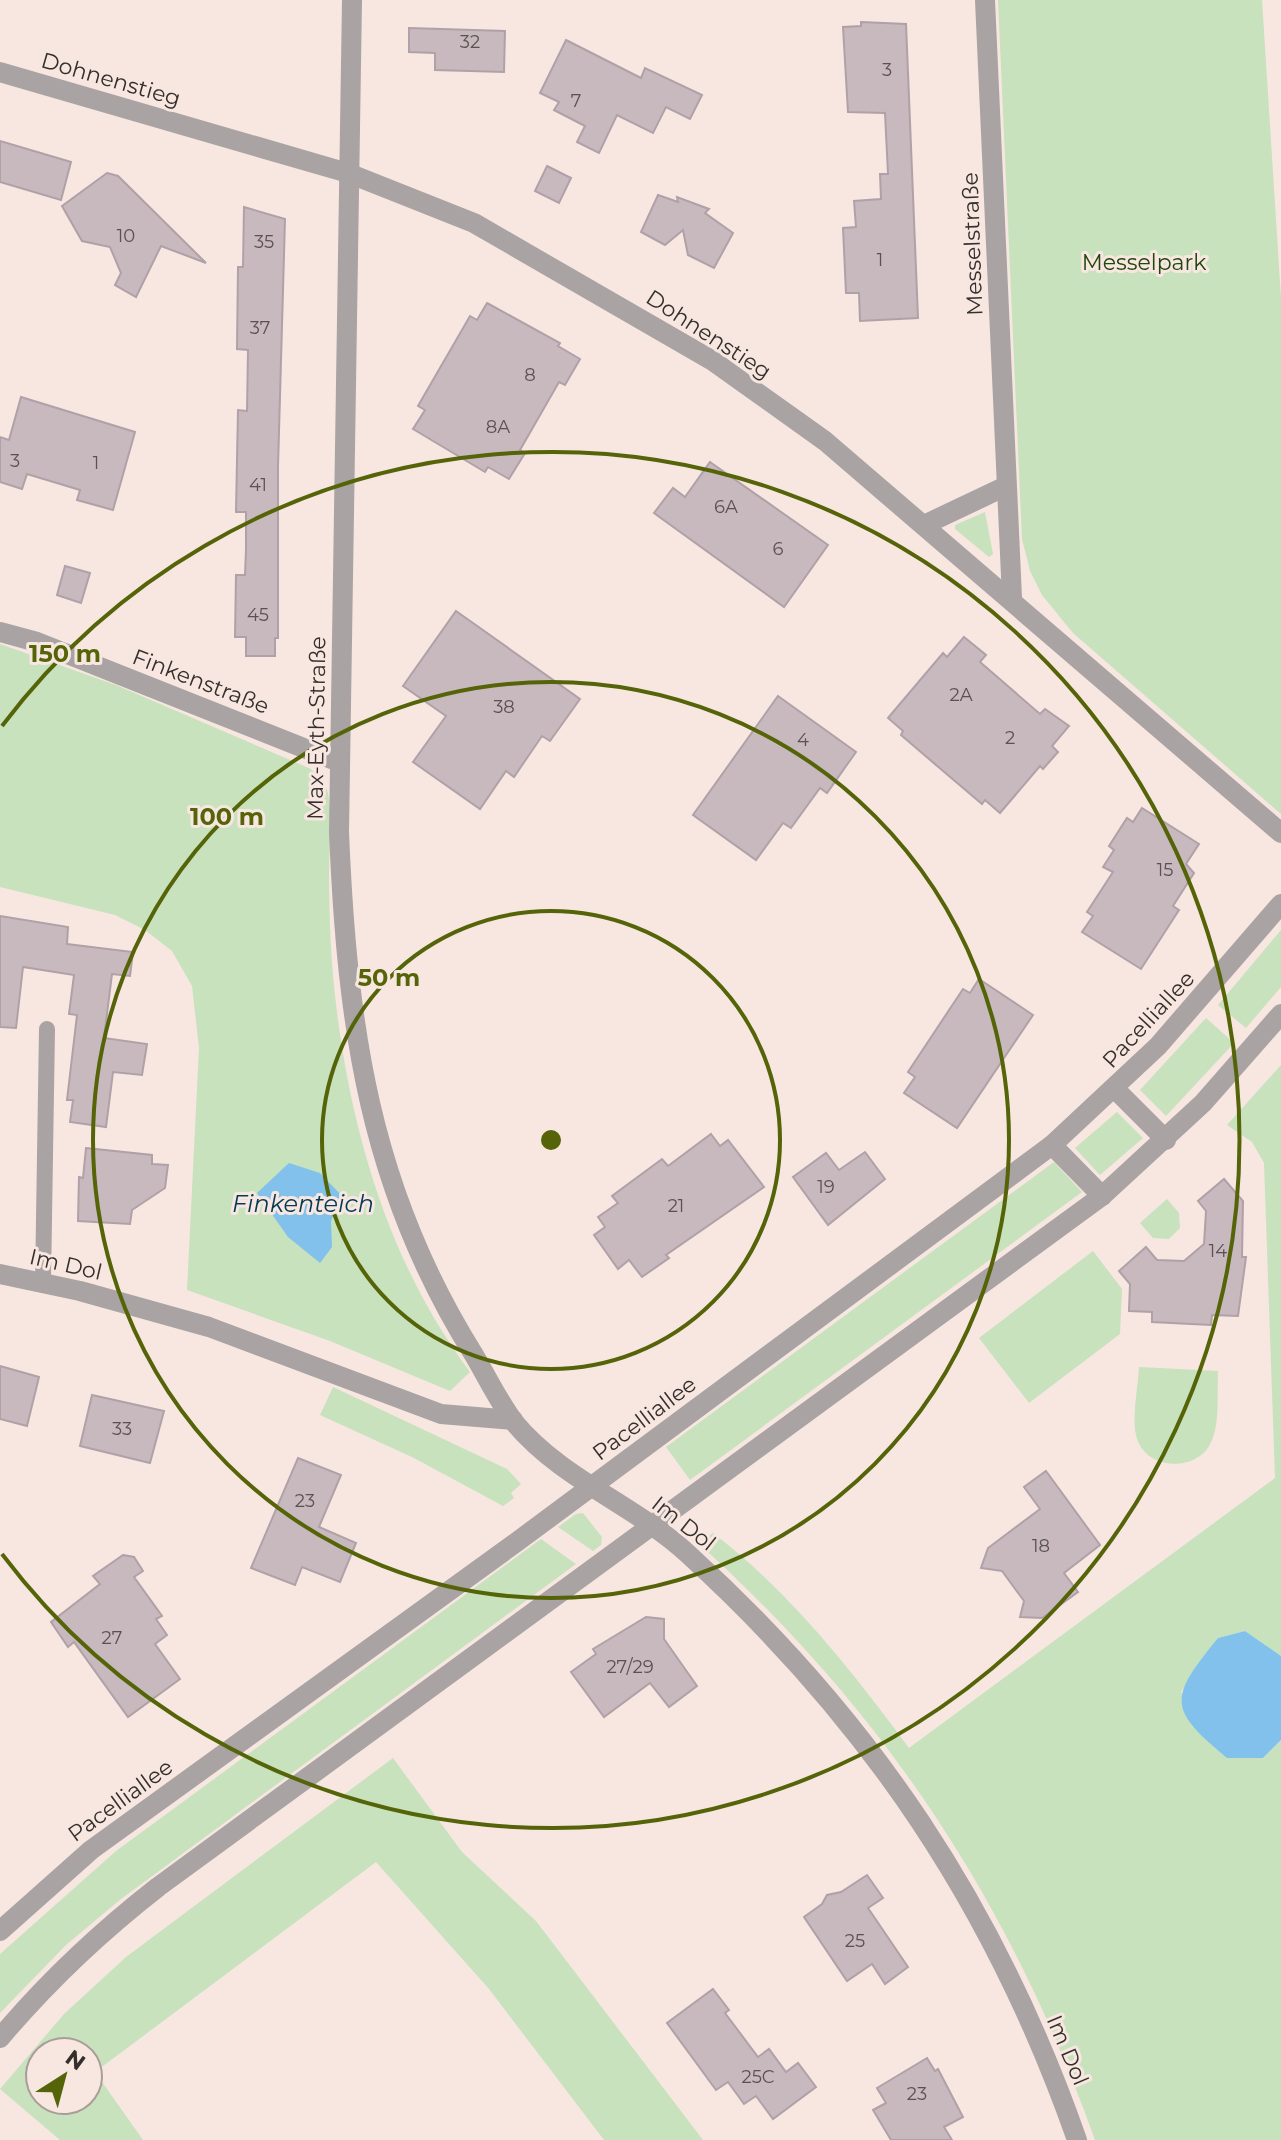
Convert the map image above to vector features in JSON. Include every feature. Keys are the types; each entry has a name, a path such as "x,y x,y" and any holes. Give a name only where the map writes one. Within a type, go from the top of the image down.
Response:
{"street":[{"name":"Max-Eyth-Straße","path":"352,0 339,762 343,928 355,1035 374,1132 413,1242 434,1288 513,1420"},
{"name":"Messelstraße","path":"985,0 1004,487 1012,598"},
{"name":"Dohnenstieg","path":"0,72 348,173 474,223 713,361 825,441 1012,598 1281,833"},
{"path":"924,525 1004,487"},
{"name":"Finkenstraße","path":"0,632 37,642 339,762"},
{"name":"Pacelliallee","path":"0,1931 91,1850 593,1486 1052,1145 1115,1089 1180,1022 1281,904"},
{"path":"0,2038 48,1982 100,1932 1102,1196 1166,1140 1281,1014"},
{"path":"1115,1089 1166,1140"},
{"path":"1052,1145 1102,1196"},
{"name":"Im Dol","path":"0,1274 43,1282 209,1327 441,1414 513,1420 541,1450 683,1549 793,1654 850,1722 914,1813 990,1933 1056,2078 1077,2140"}],"lane":[{"path":"43,1282 47,1029"}],"green space":[{"name":"Messelpark","path":"998,0 1262,0 1281,298 1281,814 1073,633 1042,595 1030,571 1022,539"},
{"path":"985,512 993,554 989,557 955,529 955,525"},
{"path":"0,644 116,685 311,769 326,787 330,812 329,907 333,977 344,1060 366,1155 398,1246 443,1332 470,1372 450,1391 330,1341 187,1290 199,1048 192,986 172,951 145,930 115,915 0,887"},
{"path":"1281,930 1281,987 1246,1028 1218,1005"},
{"path":"1206,1018 1234,1043 1166,1116 1140,1090"},
{"path":"1281,1065 1281,1656 1245,1631 1218,1638 1181,1692 1263,1758 1281,1740 1281,2140 1095,2140 1024,1970 982,1891 935,1816 884,1744 827,1675 766,1608 698,1543 713,1533 768,1581 842,1662 909,1748 1275,1478 1264,1163 1252,1142 1227,1125"},
{"path":"1117,1112 1143,1138 1100,1175 1075,1148"},
{"path":"1054,1162 1082,1192 690,1480 666,1447"},
{"path":"1167,1199 1179,1213 1180,1228 1169,1239 1153,1238 1140,1223"},
{"path":"1093,1251 1122,1289 1120,1334 1029,1403 979,1338"},
{"path":"1139,1367 1218,1371 1215,1432 1206,1451 1185,1463 1172,1464 1160,1462 1141,1447 1135,1419"},
{"path":"333,1387 507,1469 521,1484 511,1493 514,1498 503,1506 414,1458 320,1415"},
{"path":"583,1513 602,1537 601,1545 593,1551 558,1527 576,1514"},
{"path":"541,1539 576,1564 121,1899 66,1945 0,2013 0,1954 116,1851"},
{"path":"393,1758 462,1852 536,1921 703,2140 604,2140 489,1989 376,1862 104,2065 104,2036 45,2036 64,2014 126,1957"},
{"path":"24,2061 24,2109 0,2089"},
{"path":"104,2085 143,2140 60,2140 32,2116 104,2116"}],"water":[{"name":"Finkenteich","path":"289,1163 320,1173 342,1196 331,1221 332,1247 320,1263 288,1237 257,1193"},
{"path":"1245,1631 1281,1656 1281,1740 1263,1758 1227,1758 1193,1726 1185,1714 1182,1701 1191,1675 1218,1638"}],"building":[{"path":"861,22 906,24 918,318 860,321 859,293 846,293 843,228 856,227 854,201 881,199 880,174 888,174 885,113 848,112 843,27 861,26"},
{"path":"409,28 505,31 504,72 435,70 435,53 409,52"},
{"path":"566,40 641,78 645,68 702,95 690,119 666,107 653,133 617,115 599,153 577,142 585,126 554,110 559,102 540,93"},
{"path":"0,141 71,162 61,200 0,182"},
{"path":"547,166 571,178 559,203 535,191"},
{"path":"107,173 118,176 206,263 161,246 136,297 115,285 121,273 110,247 82,241 62,206"},
{"path":"658,195 678,202 677,197 709,209 705,213 733,233 714,268 688,255 683,230 665,245 641,232"},
{"path":"244,207 285,219 278,467 278,638 275,638 275,656 246,656 246,637 235,637 236,575 245,575 246,549 246,512 236,512 238,410 247,411 248,350 237,349 238,267 243,267"},
{"path":"487,303 560,343 558,346 580,359 565,385 559,382 520,450 525,453 509,479 488,467 485,472 413,429 425,410 418,406 470,316 477,320"},
{"path":"21,397 135,432 113,510 77,500 80,490 27,474 22,489 0,482 0,437 9,440"},
{"path":"710,462 828,545 784,607 654,513 673,488 685,497"},
{"path":"65,566 90,573 81,603 57,595"},
{"path":"456,611 580,699 550,741 542,736 514,777 506,771 480,809 413,762 446,716 403,686"},
{"path":"964,637 986,655 980,662 1040,714 1045,709 1069,726 1052,746 1058,752 1043,769 1040,766 1000,813 985,800 982,804 936,765 901,735 903,731 888,718 943,653 947,657"},
{"path":"778,696 856,752 827,793 820,788 791,828 783,823 756,860 693,815"},
{"path":"1142,808 1199,844 1186,864 1194,873 1173,906 1179,910 1141,969 1082,932 1093,916 1087,912 1113,872 1103,867 1114,850 1109,846 1127,818 1133,822"},
{"path":"0,916 68,927 67,944 133,952 130,976 112,974 104,1038 147,1044 142,1075 113,1072 106,1127 70,1122 73,1100 67,1100 77,1015 69,1014 74,975 23,967 16,1028 0,1027"},
{"path":"979,979 1033,1015 957,1128 904,1093 915,1077 908,1072 963,989 970,993"},
{"path":"711,1134 720,1146 728,1140 764,1187 666,1255 669,1258 642,1277 629,1260 618,1269 594,1235 605,1227 598,1217 618,1203 612,1196 662,1159 668,1166"},
{"path":"86,1148 152,1155 152,1164 168,1165 165,1188 132,1210 130,1224 78,1221 79,1177 83,1178"},
{"path":"865,1152 885,1179 828,1225 793,1177 826,1153 839,1170"},
{"path":"1224,1179 1243,1201 1242,1257 1246,1257 1238,1316 1212,1315 1211,1325 1152,1322 1152,1312 1129,1311 1130,1284 1119,1271 1146,1247 1157,1260 1184,1261 1204,1244 1206,1211 1198,1201"},
{"path":"0,1366 39,1377 27,1426 0,1419"},
{"path":"92,1395 164,1411 150,1463 80,1446"},
{"path":"298,1458 341,1475 319,1527 356,1543 340,1582 302,1567 295,1585 251,1568"},
{"path":"1046,1471 1100,1545 1064,1573 1078,1592 1042,1618 1020,1617 1024,1601 1002,1571 981,1568 988,1548 1040,1509 1024,1487"},
{"path":"123,1555 134,1557 143,1571 134,1577 162,1616 156,1619 167,1635 155,1644 180,1679 128,1717 74,1642 68,1647 51,1622 100,1584 93,1576"},
{"path":"646,1617 664,1619 664,1639 697,1686 669,1707 650,1683 604,1717 571,1672 596,1654 593,1649"},
{"path":"867,1875 883,1898 868,1908 908,1967 885,1984 872,1964 847,1981 804,1917 822,1904 827,1895 841,1892"},
{"path":"713,1989 729,2010 725,2013 758,2057 769,2049 786,2072 798,2063 816,2087 773,2119 756,2096 744,2104 728,2082 716,2090 667,2023"},
{"path":"927,2058 935,2071 938,2069 963,2117 944,2127 952,2140 891,2140 873,2110 886,2103 877,2088"}]}
